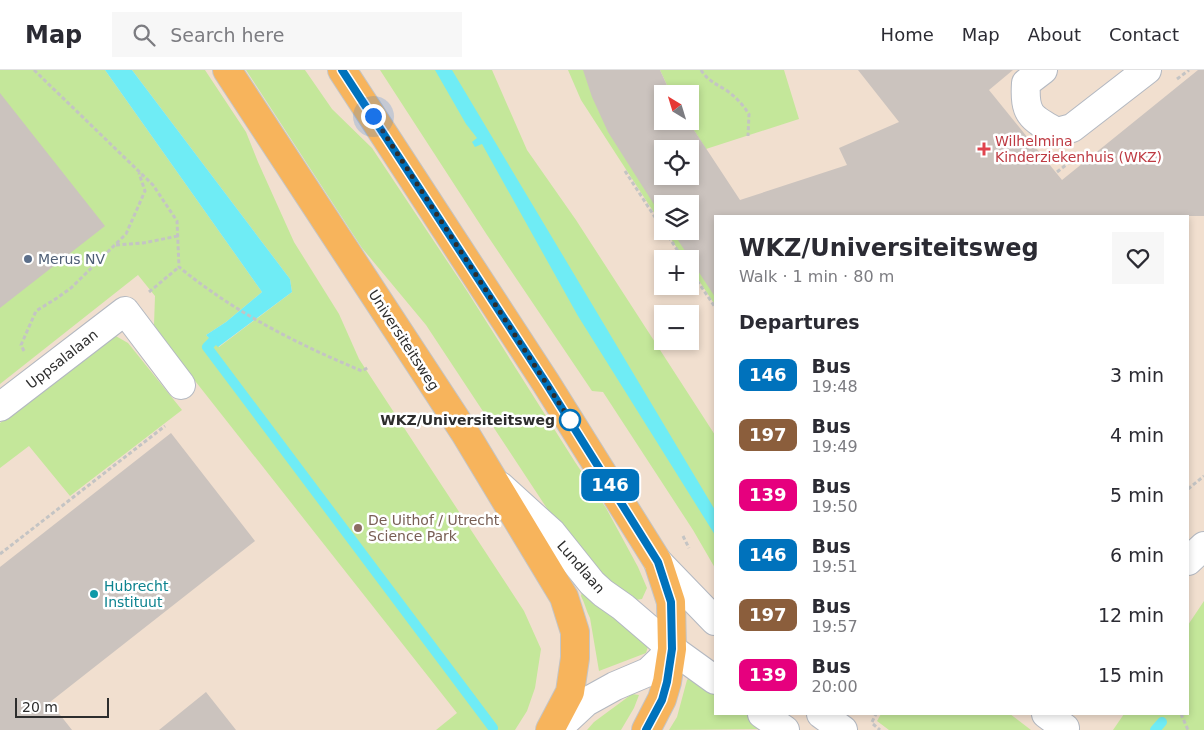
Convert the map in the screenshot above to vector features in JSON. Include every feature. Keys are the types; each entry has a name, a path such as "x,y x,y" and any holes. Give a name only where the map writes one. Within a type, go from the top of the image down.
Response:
{"main road":[{"name":"Universiteitsweg","path":"227,70 465,433 564,597 575,632 575,658 570,692 550,730"},
{"path":"342,70 546,383 658,562 671,602 672,649 662,700 646,730"}],"street":[{"path":"1043,70 1026,83 1025,100 1034,120 1057,132 1072,128 1147,70"},
{"path":"125,311 181,385"},
{"name":"Uppsalalaan","path":"0,407 125,311"},
{"name":"Lundlaan","path":"494,481 552,532 603,593 623,607 672,649 714,679"},
{"path":"1189,560 1204,546"},
{"path":"658,562 714,620"},
{"name":"Lundlaan","path":"672,649 714,658"},
{"path":"556,730 586,702 615,686 648,672 672,649"},
{"path":"763,715 785,730"},
{"path":"822,715 843,730"}],"path":[{"path":"34,70 152,185 177,221 179,267 202,286 255,320 328,358 362,371 369,368"},
{"path":"700,70 711,82 726,90 741,102 749,114 748,136"},
{"path":"37,378 21,344 36,311 71,288 83,274 126,234 145,192 138,171"},
{"path":"625,171 654,216"},
{"path":"116,245 178,236"},
{"path":"125,311 179,267"},
{"path":"699,283 714,306"},
{"path":"0,554 165,426"},
{"path":"1189,488 1204,476"},
{"path":"1182,715 1188,729"}],"shaded area":[{"name":"De Uithof / Utrecht Science Park","path":"0,70 1204,70 1204,730 0,730"}],"green space":[{"path":"0,70 105,70 262,292 226,322 206,335 219,347 292,292 290,279 132,70 205,70 246,132 294,242 339,314 359,359 524,611 541,649 535,688 527,711 515,730 436,730 457,713 192,377 154,325 155,296 138,275 0,384"},
{"path":"246,70 305,70 332,109 372,148 467,291 606,508 638,567 647,588 642,599 629,601 581,560 426,325 362,248"},
{"path":"380,70 492,70 527,150 576,220 654,341 654,350 660,350 714,433 714,566 693,530 603,392 592,391 487,235"},
{"path":"568,70 587,70 635,172 654,202 654,213 581,100"},
{"path":"660,70 784,70 799,119 706,149 694,130 699,130 699,85 667,85"},
{"path":"672,240 680,240 686,250 678,250"},
{"path":"699,270 714,293 714,303 699,281"},
{"path":"114,335 128,343 182,410 70,496 29,446 0,468 0,423"},
{"path":"583,587 650,640 646,653 599,671 590,618 581,596"},
{"path":"1204,601 1204,730 1113,730 1123,715 1189,715 1189,624"},
{"path":"691,676 714,689 714,715 747,715 762,726 759,729 669,730 677,717 687,680"},
{"path":"632,694 639,695 621,730 587,730 594,722"},
{"path":"880,715 1011,715 1031,730 889,730 877,721"}],"water":[{"path":"105,70 132,70 290,279 292,292 218,347 206,335 226,322 262,292"},
{"path":"435,70 452,70 714,508 714,533 578,316 482,144 475,147 472,142 477,138 466,124"}],"building":[{"path":"583,70 660,70 667,85 654,85 654,130 694,130 740,200 847,165 839,148 899,122 858,70 1013,70 989,90 1062,180 1198,70 1204,70 1204,216 714,215 714,295 699,272 699,250 684,250 678,240 699,240 699,195 654,195 654,204 608,132 592,97"},
{"path":"0,93 105,226 0,308"},
{"name":"Hubrecht Instituut","path":"171,433 255,541 50,702 72,730 0,730 0,567"},
{"path":"206,692 236,730 159,730"}],"waterway":[{"path":"213,341 207,347 493,728"},
{"path":"1155,730 1162,722"}],"bus line":[{"name":"146","path":"342,70 546,383 658,562 671,602 672,649 662,700 646,730"}],"place":[{"name":"Wilhelmina Kinderziekenhuis (WKZ)","path":"984,149"},
{"name":"Merus NV","path":"28,259"},
{"name":"WKZ/Universiteitsweg","path":"570,420"},
{"name":"De Uithof / Utrecht Science Park","path":"358,528"},
{"name":"Hubrecht Instituut","path":"94,594"}],"route":[{"path":"373,116 570,420"}]}
